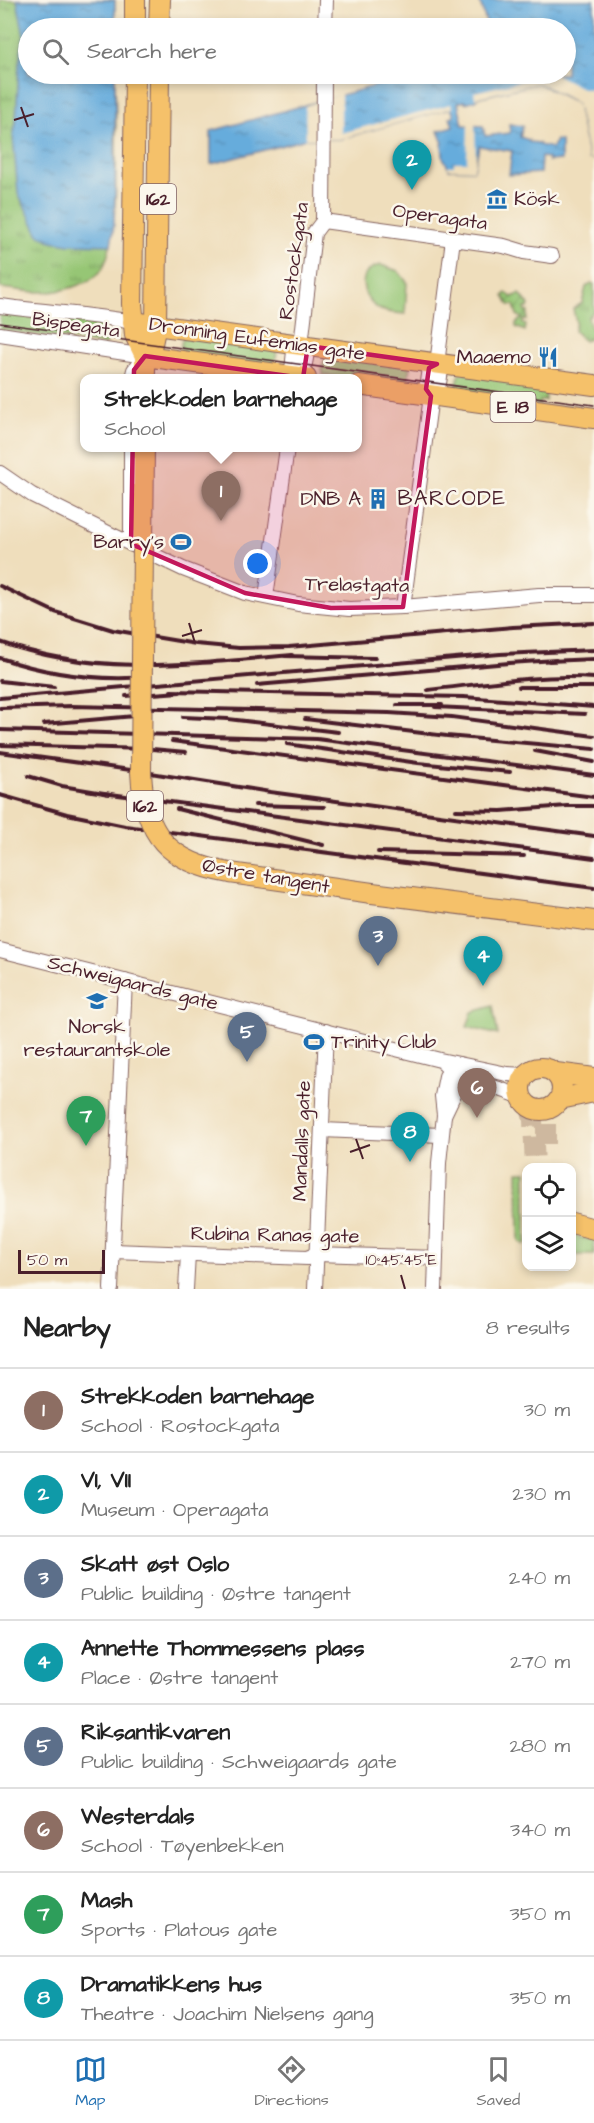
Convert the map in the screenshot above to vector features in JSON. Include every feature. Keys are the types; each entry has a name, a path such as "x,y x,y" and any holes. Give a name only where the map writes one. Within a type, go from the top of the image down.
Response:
{"highway":[{"path":"135,0 135,18"},
{"path":"159,18 160,0"},
{"name":"162","path":"135,84 133,322 135,335 145,356 145,374"},
{"name":"162","path":"145,356 154,338 156,325 159,84"},
{"name":"Dronning Eufemias gate","path":"133,322 594,385"},
{"name":"Dronning Eufemias gate","path":"145,356 272,374"},
{"name":"Dronning Eufemias gate","path":"362,387 594,418"},
{"name":"Østre tangent","path":"144,452 141,772 143,798 152,828 161,841 178,855 207,868 230,873 594,921"},
{"path":"594,1078 555,1073 541,1068 525,1075 520,1086 522,1098 530,1107 539,1110 549,1109 561,1096 594,1092"},
{"path":"555,1073 561,1083 561,1096"},
{"path":"576,1225 594,1229"}],"street":[{"path":"325,18 326,0"},
{"name":"Rostockgata","path":"296,374 292,370 294,351 301,345 314,233 323,221 324,84"},
{"name":"Operagata","path":"323,221 504,246 552,256"},
{"path":"403,607 431,396 438,390 441,370 437,364 453,239"},
{"name":"Bispegata","path":"0,306 133,322"},
{"name":"Bispegata","path":"0,334 145,356"},
{"path":"133,374 145,356"},
{"path":"131,452 131,544"},
{"path":"266,597 286,452"},
{"name":"Trelastgata","path":"0,473 32,495 131,544 227,587 298,604 331,608 403,607 539,595 594,595"},
{"name":"Schweigaards gate","path":"0,950 440,1060 456,1070 522,1098"},
{"path":"111,1289 124,981"},
{"name":"Mandalls gate","path":"315,1289 326,1031"},
{"path":"435,1289 441,1135 444,1115 453,1098 456,1070"},
{"name":"Schweigaards gate","path":"456,1070 525,1075"},
{"path":"322,1130 441,1135"},
{"name":"Rubina Ranas gate","path":"113,1251 307,1258 317,1254 436,1258"},
{"path":"186,1289 188,1254"}],"highlighted area":[{"path":"301,345 437,364 429,368 426,389 431,396 403,607 331,608 245,593 131,544 134,370 145,356 303,378 307,352"}],"green space":[{"path":"0,0 115,0 115,18 18,18 18,84 115,84 115,212 106,262 97,275 80,285 65,289 40,292 0,288"},
{"path":"381,265 398,271 407,282 405,314 380,310 364,291 363,284 367,272"},
{"path":"591,283 594,284 594,309 588,317 591,329 594,330 593,338 584,341 574,331 576,322 573,309 582,303 586,287"},
{"path":"506,293 512,297 520,294 529,305 525,308 528,312 527,320 523,320 523,324 526,325 525,331 516,327 516,323 522,318 517,315 514,305 509,305 504,296"},
{"path":"0,312 55,320 106,321 108,341 106,345 0,330"},
{"path":"185,335 275,348 277,352 275,363 272,368 182,355 183,351 180,350"},
{"path":"326,354 410,366 407,386 362,380 362,374 323,374 321,370"},
{"path":"460,373 543,384 542,389 547,389 545,401 540,401 540,405 457,394 456,388"},
{"path":"493,1006 498,1035 467,1027 472,1012"},
{"path":"518,1171 522,1171 522,1243 519,1241"},
{"path":"576,1236 594,1240 594,1255 576,1255"}],"water":[{"path":"17,0 115,0 115,18 20,18"},
{"path":"479,0 594,0 594,159 589,159 577,103 540,84 576,84 576,18 485,18"},
{"path":"18,83 115,84 115,188 111,245 69,244 51,241 39,235 18,193 13,136"},
{"path":"382,84 534,84 458,103 463,125 483,126 485,136 510,133 509,124 523,126 520,137 529,142 552,148 556,140 561,141 561,160 548,161 548,158 541,157 540,173 509,175 512,151 479,146 474,170 449,169 443,157 443,143 438,131 453,126 450,117 454,116 451,108 340,139 306,139 211,164 211,131"}],"pier":[{"path":"508,84 534,84 475,98 474,92"},
{"path":"540,84 574,84 584,89 594,89 594,159 589,159 577,103"},
{"path":"341,94 341,133 451,104 452,108 340,139 306,139 305,106"},
{"path":"468,123 475,124 474,170 449,169 447,166 454,166 454,162 467,162"}],"tunnel":[{"path":"530,1107 533,1120 535,1163"},
{"path":"546,1144 546,1118 549,1109"}],"tram line":[{"path":"0,323 594,405"}],"railway":[{"path":"0,586 55,612 113,630 196,644 239,648 289,647 513,627 594,623"},
{"path":"0,642 37,653 109,664 181,664 292,655"},
{"path":"0,698 500,654 594,650"},
{"path":"285,656 375,658"},
{"path":"0,658 73,675 110,678 148,677"},
{"path":"549,661 594,659"},
{"path":"257,685 556,660"},
{"path":"428,690 531,678 594,678"},
{"path":"0,681 54,687"},
{"path":"519,687 594,687"},
{"path":"171,691 464,697 594,707"},
{"path":"126,696 180,692"},
{"path":"397,705 442,705"},
{"path":"0,708 72,706 389,713 452,717 594,736"},
{"path":"435,707 585,714"},
{"path":"44,724 146,715"},
{"path":"183,717 228,719 338,732"},
{"path":"305,719 447,736 594,749"},
{"path":"0,730 317,739 594,775"},
{"path":"172,741 594,797"},
{"path":"287,744 418,763 510,772"},
{"path":"0,745 147,749"},
{"path":"141,748 186,752"},
{"path":"535,751 594,762"},
{"path":"0,752 270,792 594,836"},
{"path":"28,776 62,786 110,794"},
{"path":"103,793 594,858"},
{"path":"0,795 67,814 125,826 594,888"},
{"path":"255,805 324,807"},
{"path":"456,810 501,811 594,806"},
{"path":"177,809 323,845"},
{"path":"378,852 524,856"}],"place":[{"name":"VI, VII","path":"412,190"},
{"name":"Kösk","path":"497,199"},
{"name":"Maaemo","path":"548,357"},
{"name":"DNB A","path":"378,499"},
{"name":"Strekkoden barnehage","path":"221,521"},
{"name":"Barry's","path":"181,542"},
{"name":"Skatt øst Oslo","path":"378,966"},
{"name":"Annette Thommessens plass","path":"483,986"},
{"name":"Norsk restaurantskole","path":"97,1001"},
{"name":"Trinity Club","path":"314,1042"},
{"name":"Riksantikvaren","path":"247,1062"},
{"name":"Westerdals","path":"477,1118"},
{"name":"Mash","path":"86,1146"},
{"name":"Dramatikkens hus","path":"410,1162"}],"district":[{"name":"BARCODE","path":"452,498"}]}
